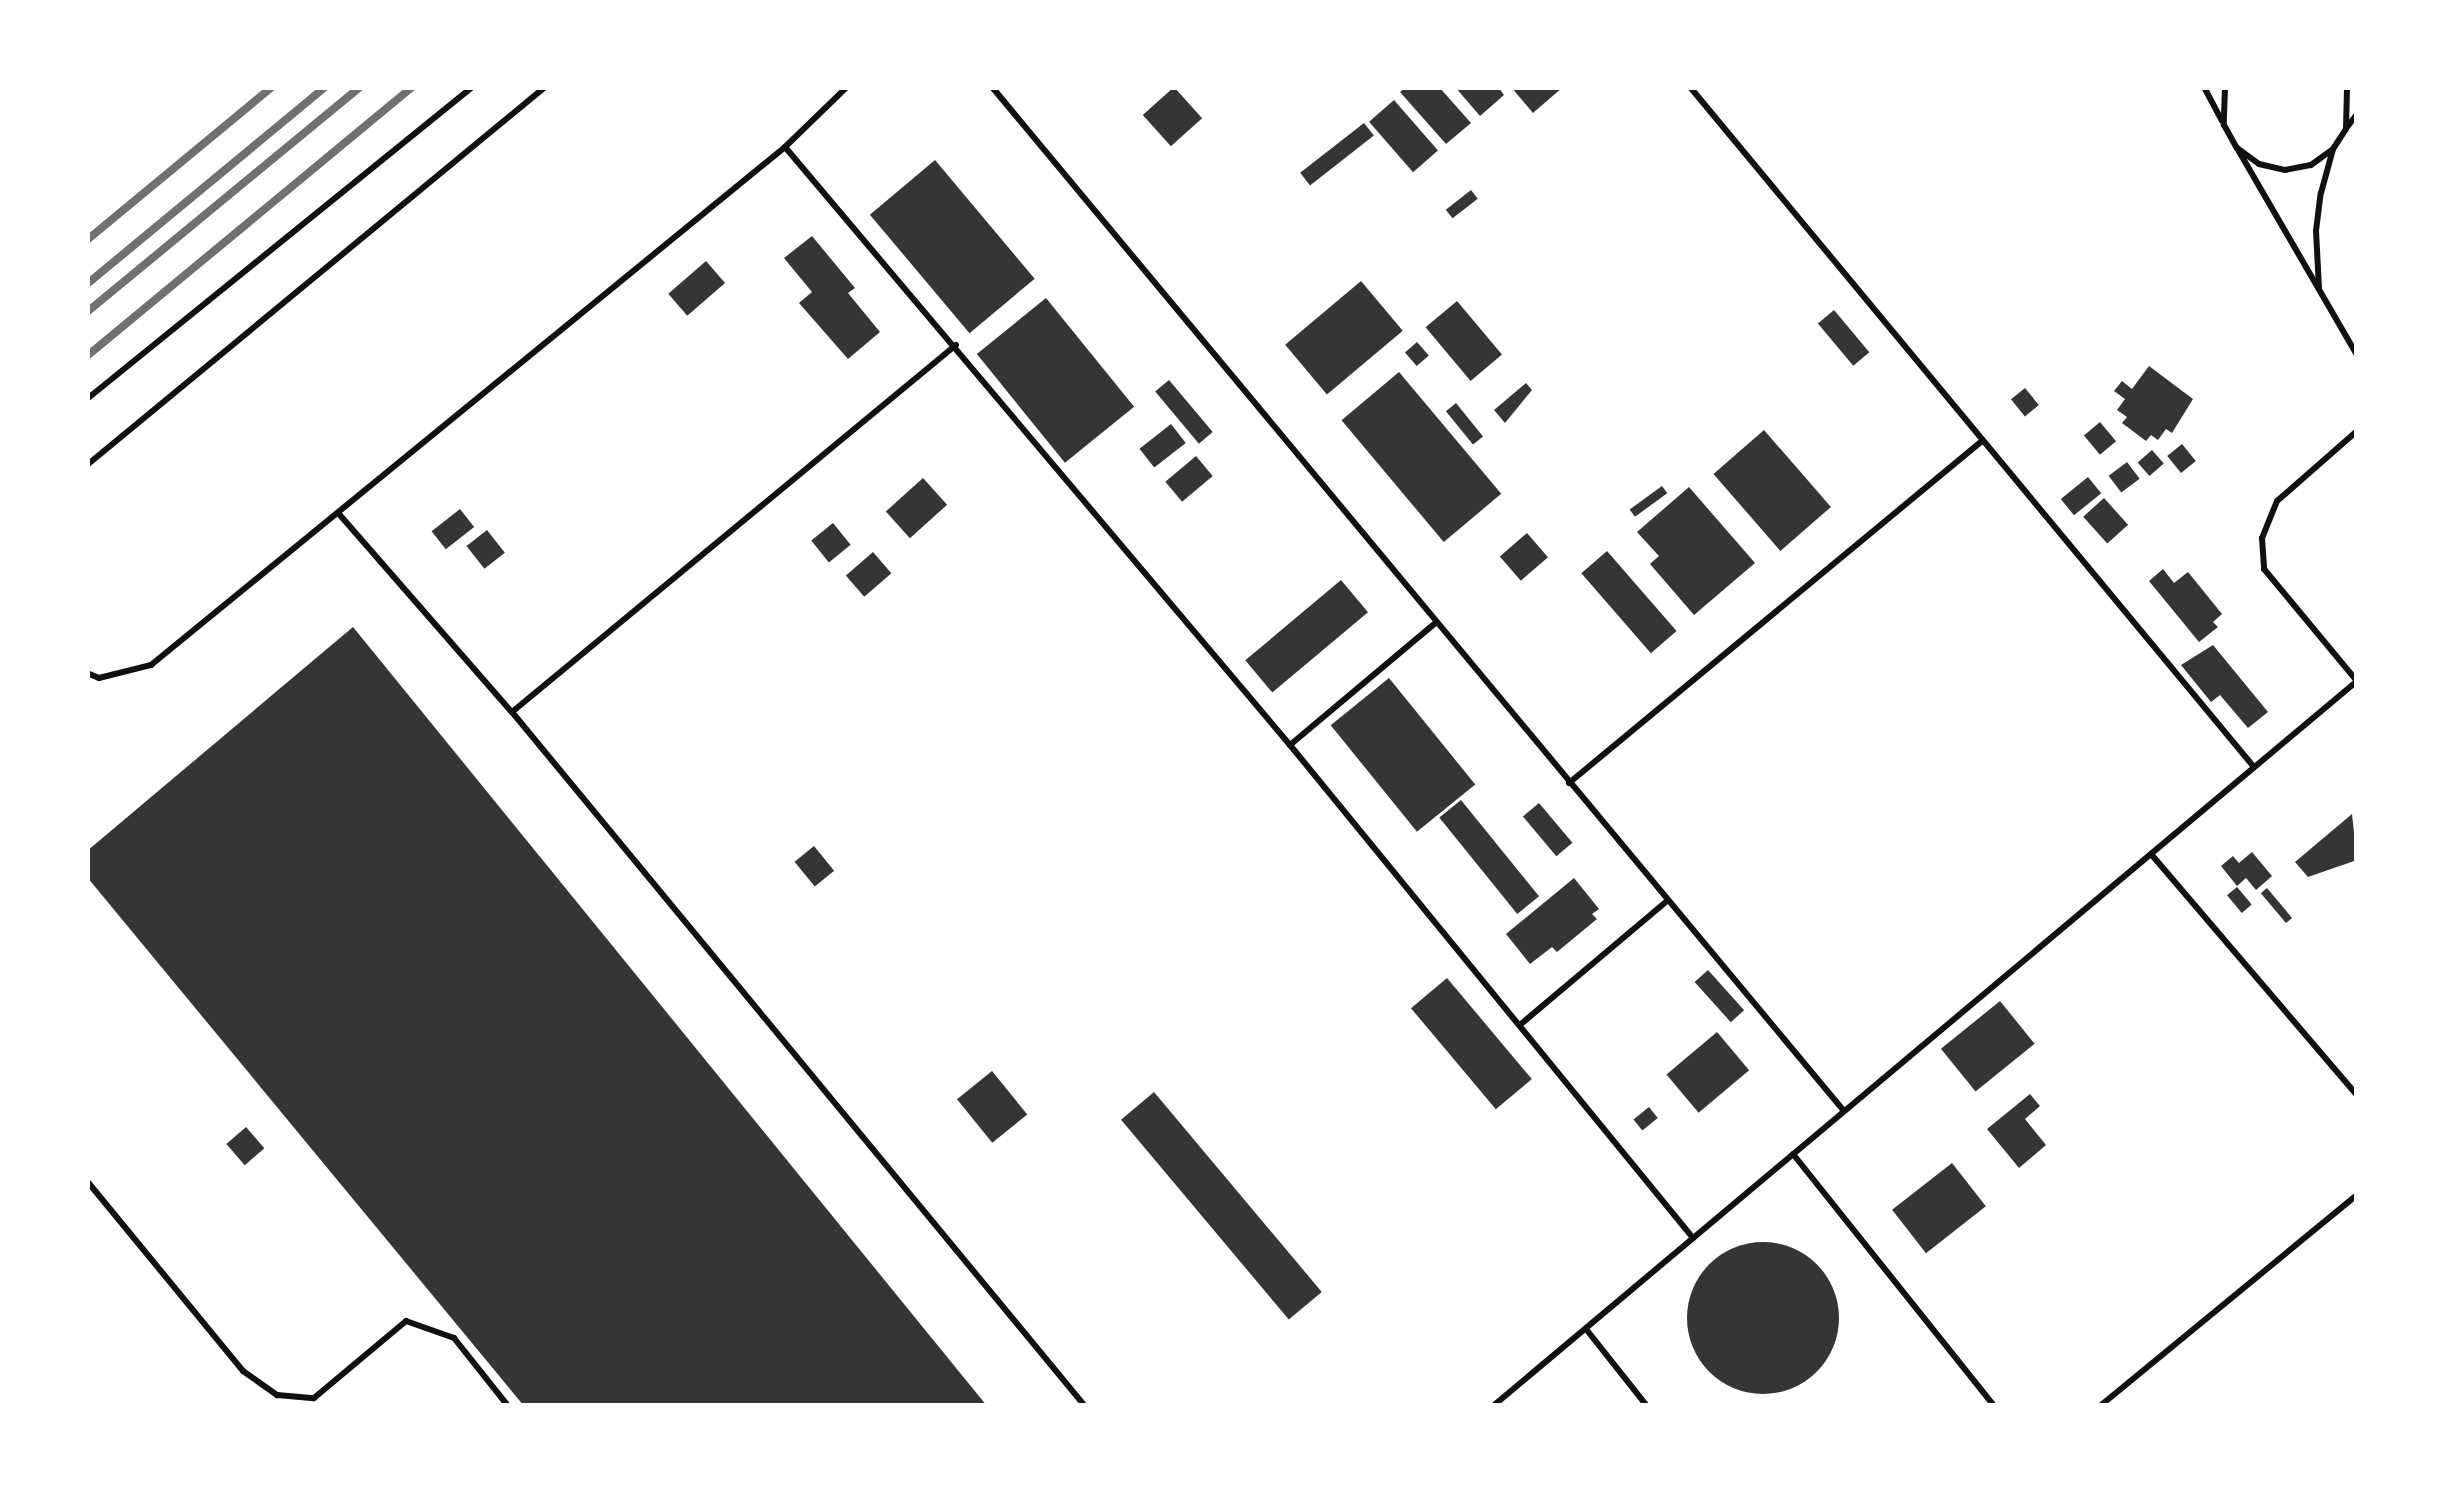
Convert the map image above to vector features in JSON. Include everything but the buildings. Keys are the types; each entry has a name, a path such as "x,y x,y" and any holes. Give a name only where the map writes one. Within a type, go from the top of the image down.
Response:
{"lane":[{"path":"87,399 472,87"},
{"path":"87,465 545,87"},
{"path":"87,673 99,678 151,664 785,147 847,87"},
{"path":"992,87 1844,1111"},
{"path":"1690,87 2254,767"},
{"path":"2204,87 2357,355"},
{"path":"2224,125 2225,87"},
{"path":"2346,129 2347,87"},
{"path":"2237,148 2259,164 2285,170 2311,165 2333,149 2357,114"},
{"path":"785,147 1290,745 1693,1238"},
{"path":"2320,292 2316,231 2333,149"},
{"path":"512,712 956,345"},
{"path":"1493,1406 2357,681 2264,568 2262,538 2277,501 2357,431"},
{"path":"1569,783 1983,440"},
{"path":"339,514 512,712 1085,1406"},
{"path":"1290,745 1435,623"},
{"path":"2151,854 2357,1095"},
{"path":"1521,1024 1668,900"},
{"path":"1793,1154 1994,1406"},
{"path":"87,1181 243,1371 277,1395 314,1398 406,1321 454,1338 508,1406"},
{"path":"2100,1406 2357,1195"},
{"path":"1586,1328 1647,1406"}],"railway":[{"path":"87,240 272,87"},
{"path":"87,284 325,87"},
{"path":"87,312 360,87"},
{"path":"87,356 412,87"}]}
